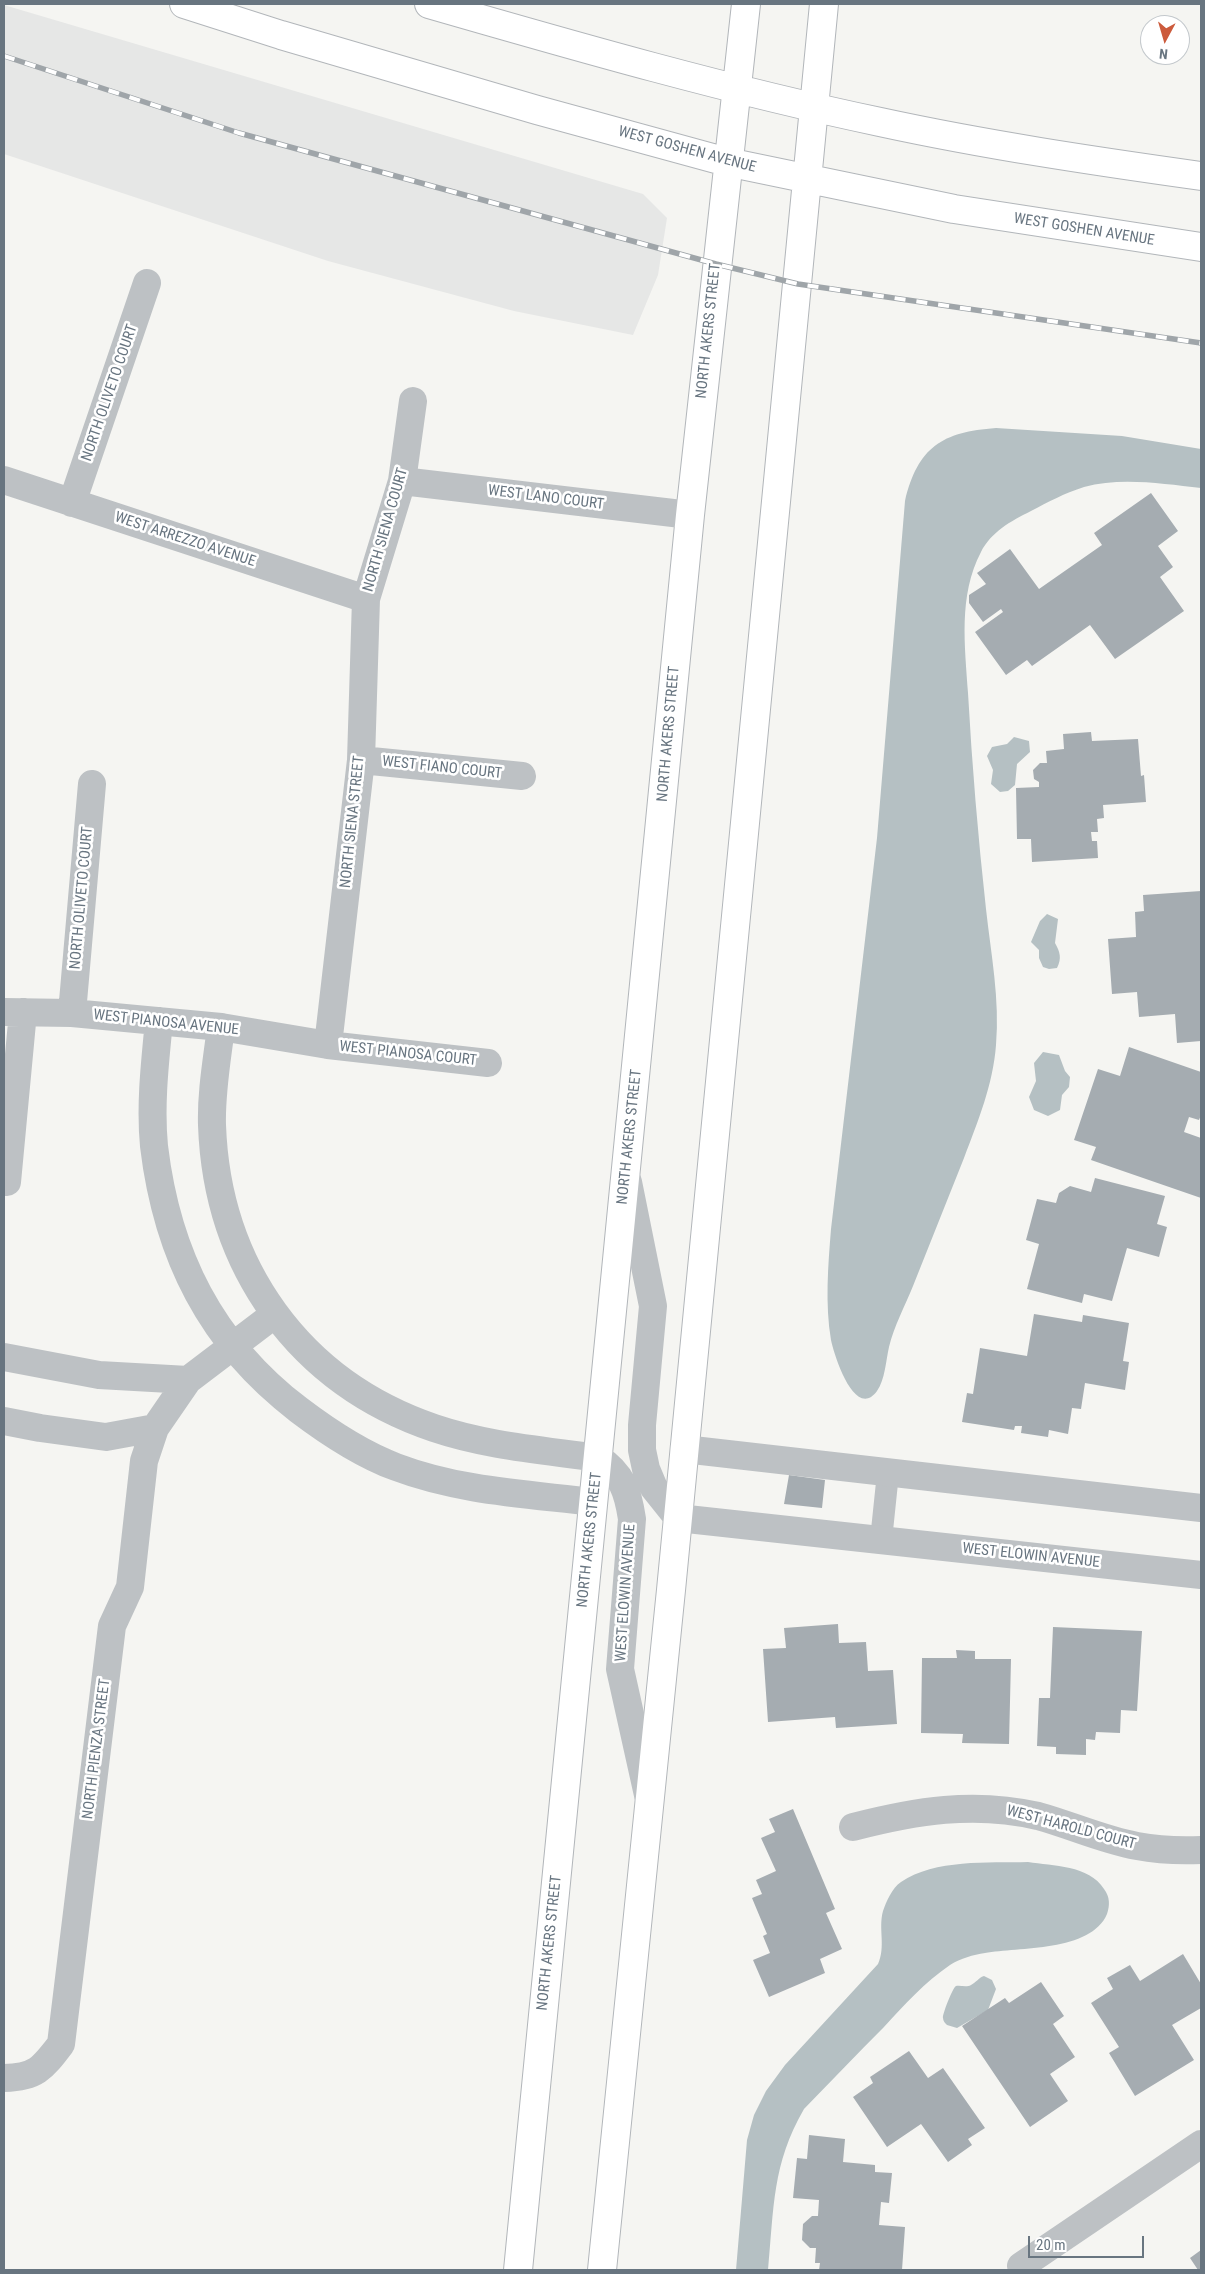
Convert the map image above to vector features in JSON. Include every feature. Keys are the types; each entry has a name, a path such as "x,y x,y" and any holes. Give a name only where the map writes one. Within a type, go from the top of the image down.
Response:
{"main road":[{"name":"WEST GOSHEN AVENUE","path":"184,4 281,35 538,110 727,162 808,180 1026,222 1201,247"},
{"path":"429,4 557,41 815,108 882,123 1054,154 1201,176"},
{"name":"NORTH AKERS STREET","path":"518,2270 690,515 727,162 746,4"},
{"path":"602,2270 650,1804 824,4"}],"street":[{"name":"NORTH OLIVETO COURT","path":"72,503 147,284"},
{"name":"NORTH SIENA COURT","path":"366,599 402,481 413,401"},
{"name":"WEST ARREZZO AVENUE","path":"4,480 366,599"},
{"name":"WEST LANO COURT","path":"402,481 690,515"},
{"name":"NORTH SIENA STREET","path":"328,1045 361,760 366,599"},
{"name":"WEST FIANO COURT","path":"361,760 522,776"},
{"name":"NORTH OLIVETO COURT","path":"72,1013 92,784"},
{"path":"7,1182 13,1012"},
{"name":"WEST PIANOSA AVENUE","path":"13,1012 72,1013 221,1027 328,1045"},
{"path":"159,1022 153,1084 154,1145 164,1205 182,1259 200,1301 232,1347 279,1395 321,1426 351,1445 395,1467 434,1479 470,1486 593,1502"},
{"path":"221,1027 212,1092 213,1137 218,1178 230,1224 247,1270 275,1314 321,1366 357,1392 399,1415 484,1443 598,1458"},
{"name":"WEST PIANOSA COURT","path":"328,1045 488,1063"},
{"path":"626,1176 653,1306 642,1425 642,1450 646,1469 654,1488 678,1518"},
{"name":"NORTH PIENZA STREET","path":"4,2078 19,2078 42,2068 61,2044 112,1626 130,1587 144,1461 155,1428 188,1380 275,1314"},
{"path":"4,1357 99,1375 188,1380"},
{"path":"4,1421 40,1428 106,1436 155,1428"},
{"path":"684,1449 888,1474 1201,1508"},
{"name":"WEST ELOWIN AVENUE","path":"598,1458 610,1466 622,1479 630,1506 631,1543 620,1668 650,1804"},
{"name":"WEST ELOWIN AVENUE","path":"678,1518 1201,1575"},
{"name":"WEST HAROLD COURT","path":"853,1826 906,1813 959,1808 999,1810 1037,1816 1135,1846 1170,1851 1201,1850"},
{"path":"1021,2266 1201,2144"}],"lane":[{"path":"881,1540 888,1474"}],"shaded area":[{"path":"4,5 643,194 667,218 658,275 633,335 514,311 328,261 4,154"},
{"path":"996,428 1122,436 1201,449 1201,488 1157,483 1113,482 1077,489 1044,504 1002,528 985,545 974,569 966,604 965,639 978,828 996,994 997,1028 994,1060 984,1103 964,1158 894,1331 882,1381 877,1391 869,1398 861,1398 847,1382 833,1348 828,1313 828,1271 831,1229 877,838 905,501 917,467 925,455 935,446 961,434"},
{"path":"1014,737 1029,741 1030,752 1017,764 1015,785 1008,791 1000,792 991,784 993,770 987,756 992,747 1007,744"},
{"path":"1047,914 1058,919 1055,943 1060,958 1057,968 1049,969 1043,967 1039,958 1039,950 1031,942 1040,921"},
{"path":"1043,1052 1059,1055 1065,1071 1070,1077 1069,1087 1062,1095 1060,1110 1048,1116 1034,1110 1029,1097 1036,1081 1034,1063"},
{"path":"1028,1862 1070,1868 1089,1875 1097,1881 1106,1892 1109,1904 1107,1914 1099,1926 1086,1935 1070,1941 1034,1948 985,1953 963,1959 950,1965 915,1994 804,2109 794,2129 780,2168 776,2187 768,2270 736,2270 747,2140 754,2115 766,2091 785,2065 878,1964 882,1944 881,1924 883,1911 892,1891 901,1882 930,1869 962,1864"},
{"path":"984,1976 992,1980 996,1989 988,2010 957,2028 947,2025 943,2020 943,2016 956,1986 969,1986"}],"building":[{"path":"1151,493 1178,531 1158,546 1173,567 1160,577 1184,611 1115,659 1090,625 1032,666 1027,660 1006,675 975,632 1003,612 1001,609 983,622 969,603 969,595 986,584 977,573 1010,549 1039,589 1102,545 1094,533"},
{"path":"1091,732 1092,741 1138,739 1141,776 1144,775 1146,802 1103,805 1104,818 1097,819 1098,832 1091,832 1092,841 1097,841 1098,858 1032,862 1031,839 1017,839 1016,788 1039,787 1039,782 1034,779 1033,770 1040,763 1047,763 1046,751 1064,749 1063,734"},
{"path":"1201,891 1201,1041 1177,1043 1175,1014 1139,1017 1137,992 1112,994 1108,939 1136,937 1135,912 1144,911 1143,895"},
{"path":"1129,1047 1201,1072 1201,1115 1199,1120 1189,1117 1184,1132 1201,1138 1201,1198 1091,1160 1096,1147 1074,1140 1098,1069 1120,1076"},
{"path":"1095,1178 1165,1196 1157,1224 1167,1227 1159,1257 1127,1248 1112,1301 1084,1294 1082,1303 1027,1289 1039,1244 1026,1240 1037,1199 1056,1203 1059,1193 1070,1186 1091,1192"},
{"path":"1034,1314 1082,1322 1083,1315 1129,1323 1123,1361 1129,1362 1125,1390 1085,1383 1081,1409 1072,1408 1068,1434 1049,1430 1048,1437 1021,1433 1022,1426 1015,1426 1014,1430 962,1422 967,1393 973,1394 980,1348 1027,1356"},
{"path":"789,1475 825,1480 822,1508 784,1504"},
{"path":"838,1624 839,1643 866,1642 868,1671 893,1670 897,1724 836,1728 835,1717 768,1722 763,1649 786,1648 784,1628"},
{"path":"1053,1627 1142,1631 1137,1711 1121,1710 1120,1733 1096,1732 1095,1740 1086,1739 1086,1755 1056,1754 1056,1747 1037,1746 1039,1698 1050,1698"},
{"path":"956,1650 975,1651 975,1659 1011,1659 1009,1744 962,1743 963,1734 921,1733 922,1658 957,1658"},
{"path":"793,1809 835,1909 826,1913 842,1949 820,1959 825,1973 769,1997 753,1960 770,1953 763,1936 767,1934 752,1898 762,1894 756,1880 776,1871 761,1838 775,1832 769,1819"},
{"path":"1183,1954 1201,1984 1201,2008 1172,2025 1194,2060 1135,2096 1109,2053 1119,2047 1091,2003 1113,1989 1107,1978 1130,1965 1140,1981"},
{"path":"1041,1982 1064,2016 1053,2024 1075,2057 1050,2074 1068,2101 1030,2127 962,2026 1005,1998 1009,2003"},
{"path":"909,2051 928,2078 943,2068 985,2128 968,2139 972,2145 948,2162 921,2124 887,2147 853,2097 873,2083 870,2077"},
{"path":"809,2135 845,2139 843,2162 875,2165 875,2172 892,2173 889,2203 881,2202 879,2225 905,2227 902,2270 819,2270 820,2263 815,2263 816,2248 810,2248 802,2240 803,2224 812,2216 818,2216 819,2200 793,2198 797,2158 807,2159"},
{"path":"1201,2250 1201,2270 1198,2270 1190,2258"}],"railway":[{"path":"4,56 239,133 716,264 798,284 1201,343"}]}
